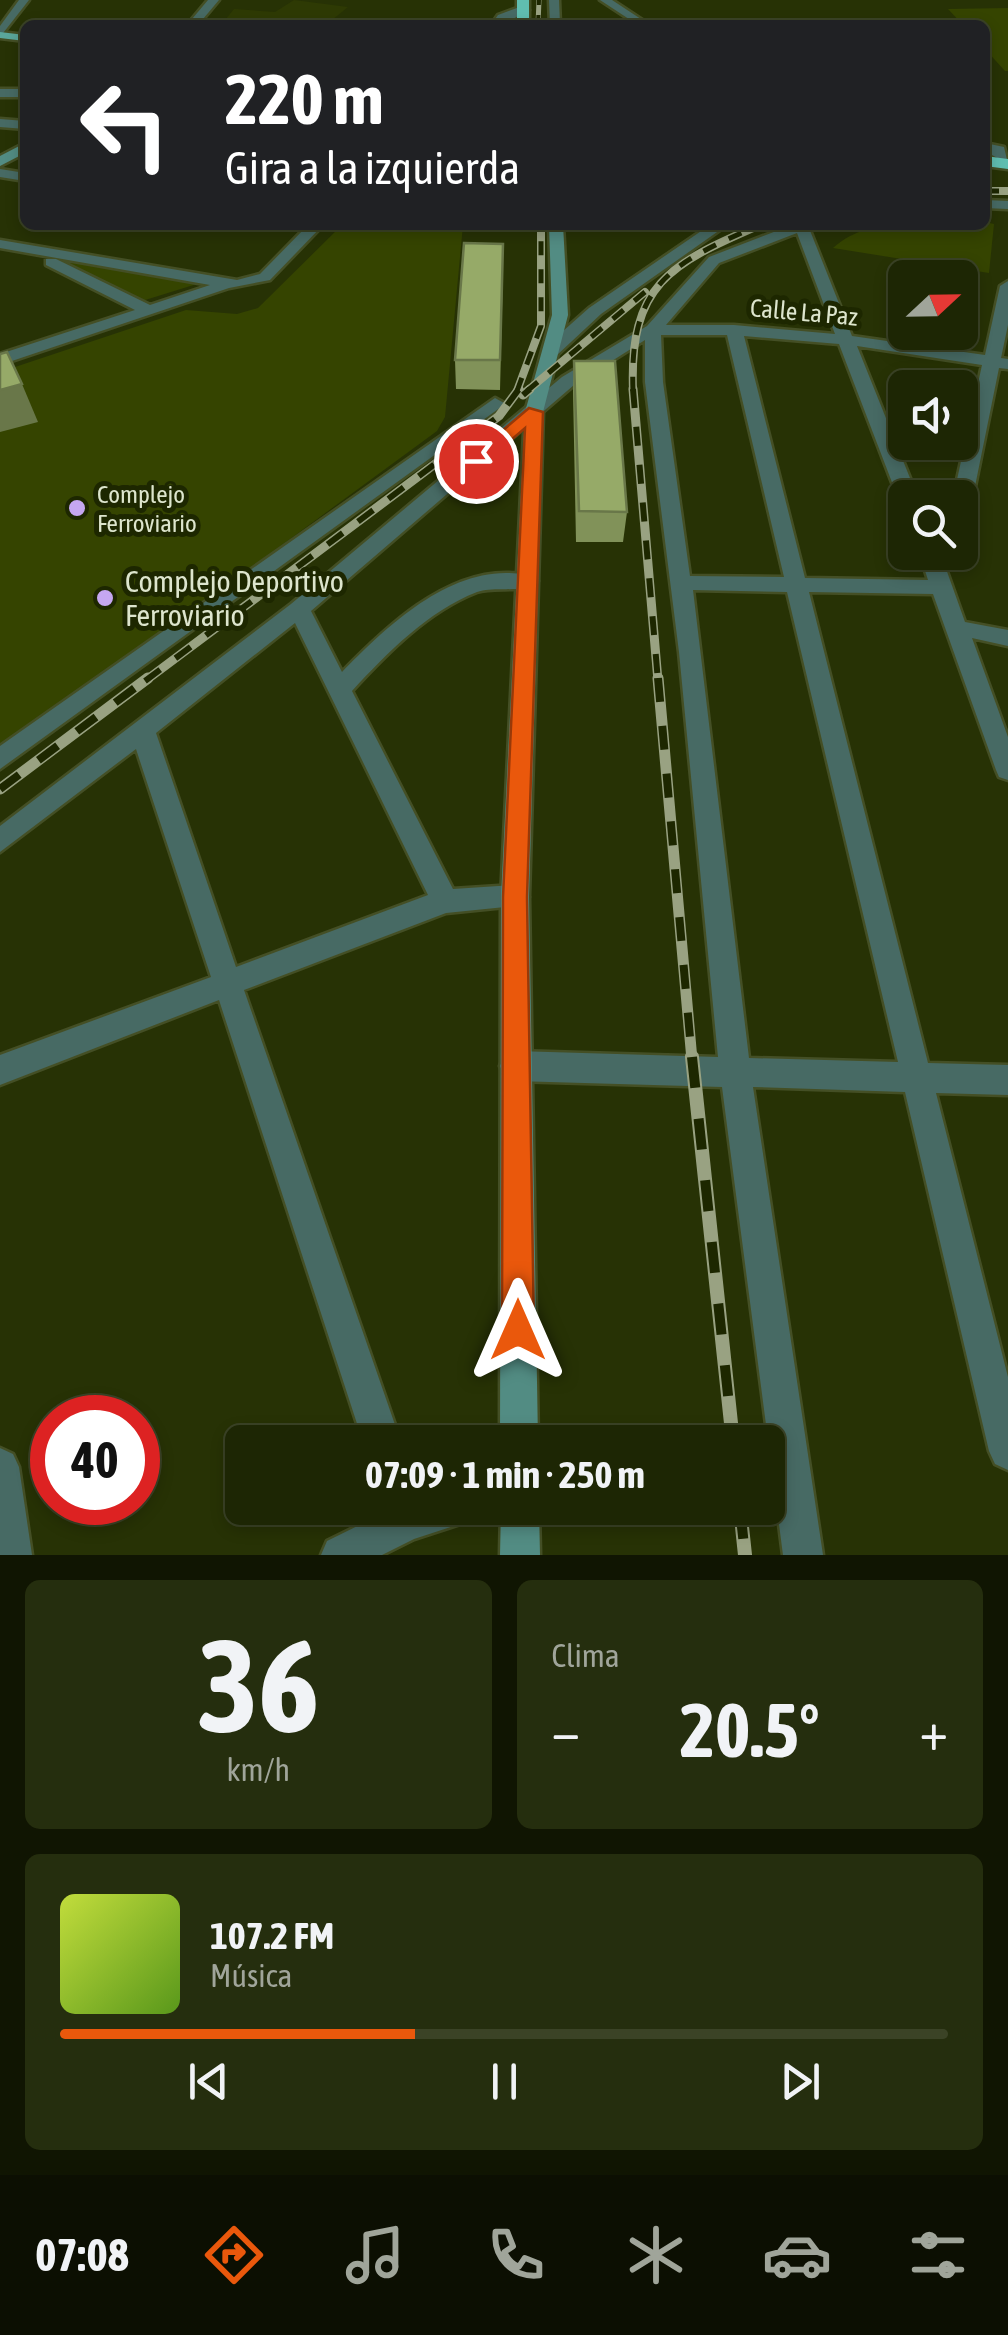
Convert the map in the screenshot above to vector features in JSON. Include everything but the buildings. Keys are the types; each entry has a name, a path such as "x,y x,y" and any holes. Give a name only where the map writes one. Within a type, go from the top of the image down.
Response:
{"street":[{"path":"0,35 24,0"},
{"path":"196,20 214,0"},
{"path":"605,0 637,20"},
{"path":"500,20 524,4"},
{"path":"0,244 225,285 252,283 264,277 305,230"},
{"path":"519,1425 515,897 534,412 560,315 556,230"},
{"path":"685,230 687,244"},
{"path":"550,352 594,310 711,230"},
{"path":"0,841 298,609 568,381 654,330 714,260 793,230"},
{"path":"805,230 901,480"},
{"path":"26,249 150,311"},
{"path":"0,360 225,285"},
{"path":"969,480 1001,363 1008,286"},
{"path":"654,330 654,382 735,1071 804,1555"},
{"name":"Calle La Paz","path":"654,330 734,330 848,340 1001,363"},
{"path":"734,330 1008,1451"},
{"path":"0,759 495,403"},
{"path":"936,570 1008,770"},
{"path":"942,587 946,570"},
{"path":"339,689 375,650 464,589 491,580 527,580"},
{"path":"680,583 942,587"},
{"path":"298,609 445,901"},
{"path":"958,628 1008,638"},
{"path":"144,732 376,1425"},
{"path":"0,1070 445,901 515,897"},
{"path":"515,1066 1008,1080"},
{"path":"0,1468 12,1555"},
{"path":"340,1555 388,1525"},
{"path":"520,1525 520,1555"}],"shaded area":[{"path":"294,0 348,7 332,20 225,20 234,9 275,12"},
{"path":"1008,8 1008,71 990,54 990,20 958,20 948,9"},
{"path":"990,223 994,224 989,273 978,271 978,260 908,260 833,248 867,230 990,230"},
{"name":"Complejo Deportivo Ferroviario","path":"337,230 463,230 445,417 437,431 0,752 0,372 186,310 237,314 258,308"},
{"path":"49,258 200,283 142,301"}],"railway":[{"path":"538,20 539,0"},
{"path":"990,191 1008,191"},
{"path":"517,391 541,326 541,230"},
{"path":"633,389 638,326 647,302 679,267 749,230"},
{"path":"527,391 645,292"},
{"path":"145,681 499,416 519,389"},
{"path":"523,395 530,389"},
{"path":"633,389 658,681"},
{"path":"0,789 148,678"},
{"path":"658,678 692,1060"},
{"path":"692,1057 731,1425"},
{"path":"742,1525 745,1555"}],"place":[{"name":"Complejo Ferroviario","path":"77,508"},
{"name":"Complejo Deportivo Ferroviario","path":"105,598"}],"route":[{"path":"476,461 534,412 515,897 518,1330"}]}
